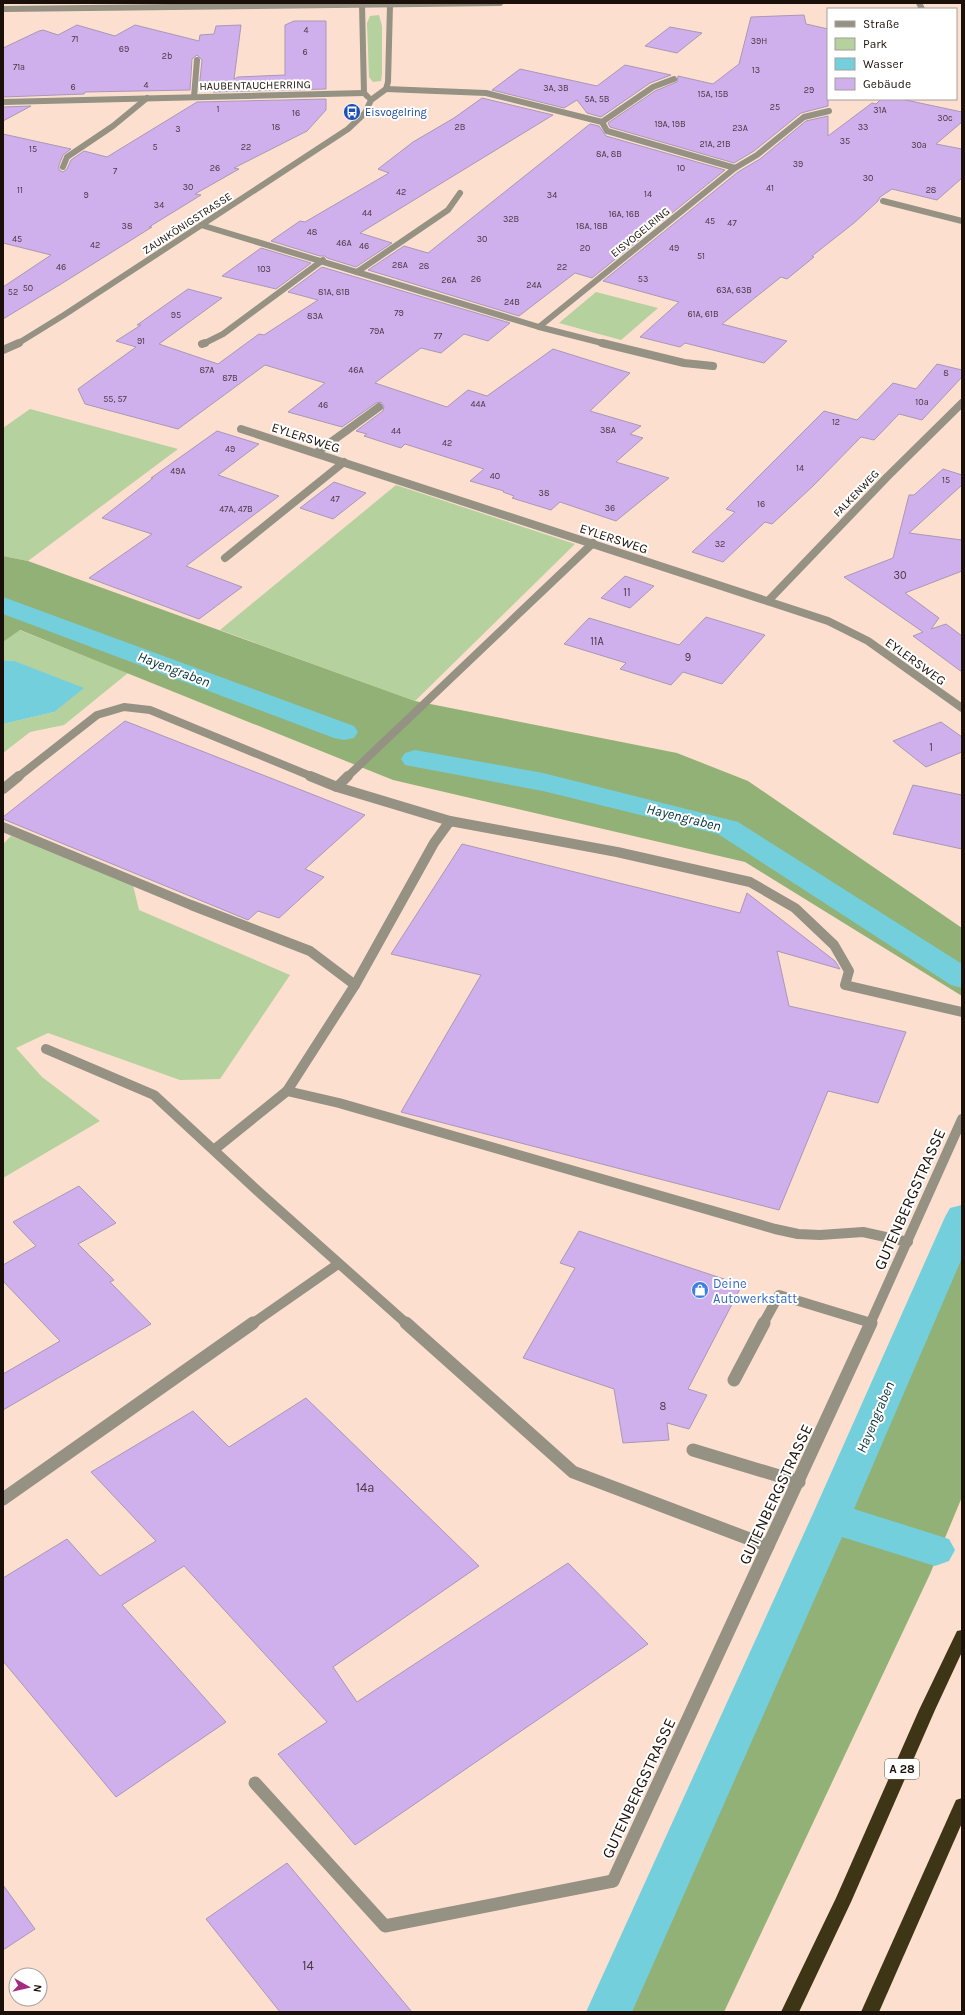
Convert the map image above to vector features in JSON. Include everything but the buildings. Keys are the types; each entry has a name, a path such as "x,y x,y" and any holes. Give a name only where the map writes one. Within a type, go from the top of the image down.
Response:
{"highway":[{"name":"A 28","path":"790,2012 843,1902 924,1718 962,1636"},
{"path":"870,2012 962,1805"}],"street":[{"path":"3,9 500,3"},
{"path":"362,5 364,93 371,100"},
{"path":"390,5 388,82 386,89 466,90 486,93 602,122 607,131 735,168"},
{"path":"194,97 197,60"},
{"path":"602,122 652,87 674,79"},
{"name":"ZAUNKÖNIGSTRASSE","path":"3,350 25,340 348,129 365,113 371,100 386,89"},
{"name":"HAUBENTAUCHERRING","path":"3,102 364,93"},
{"path":"62,167 67,157 113,126 147,98"},
{"name":"EISVOGELRING","path":"539,327 735,168 757,155 804,117 829,110"},
{"path":"357,272 448,210 460,193"},
{"path":"883,201 959,220 962,214"},
{"path":"201,225 323,260 357,272 539,327 684,363 713,366"},
{"path":"202,344 223,334 323,260"},
{"name":"FALKENWEG","path":"768,601 888,476 962,403"},
{"path":"316,453 379,407"},
{"name":"EYLERSWEG","path":"241,429 828,621 868,641 962,708"},
{"path":"225,558 344,462"},
{"path":"337,787 399,726 592,543"},
{"path":"3,789 97,715 124,707 150,710 337,787 450,821 617,852 750,882 795,908 834,945 849,970 845,986 962,1012"},
{"path":"214,1149 287,1091 354,985 434,842 450,821"},
{"path":"3,826 191,905 310,951 354,985"},
{"path":"46,1049 154,1095 338,1264 573,1472 768,1546"},
{"path":"287,1091 339,1103 775,1229 798,1234 820,1235 863,1232 908,1242"},
{"name":"GUTENBERGSTRASSE","path":"255,1783 385,1926 613,1881 799,1482 962,1119"},
{"path":"3,1499 338,1264"},
{"path":"734,1380 779,1295 871,1323"},
{"path":"693,1450 799,1482"}],"green space":[{"path":"379,15 382,26 382,74 381,81 373,82 369,77 367,23 370,16"},
{"path":"596,292 658,308 621,340 559,323"},
{"path":"30,409 178,449 28,561 3,556 3,428"},
{"path":"396,485 575,544 415,701 220,630"},
{"path":"3,556 28,561 415,701 677,753 748,781 962,928 962,996 745,862 393,780 20,630 3,642"},
{"path":"19,630 128,673 64,725 30,732 3,753 3,724 54,712 14,661 3,660 3,642"},
{"path":"11,836 132,881 139,910 290,975 220,1079 180,1080 48,1033 16,1048 42,1077 100,1121 3,1178 3,844"},
{"path":"962,1239 962,1497 930,1574 724,2012 620,2012"}],"water":[{"path":"3,660 14,661 84,688 54,712 3,724"}],"waterway":[{"name":"Hayengraben","path":"3,605 344,732"},
{"name":"Hayengraben","path":"415,759 543,782 728,828 962,978"},
{"name":"Hayengraben","path":"831,1518 962,1217"},
{"path":"609,2012 831,1518"},
{"name":"Hayengraben","path":"831,1518 935,1550"}],"place":[{"name":"Eisvogelring","path":"352,112"},
{"name":"Deine Autowerkstatt","path":"700,1290"}]}
